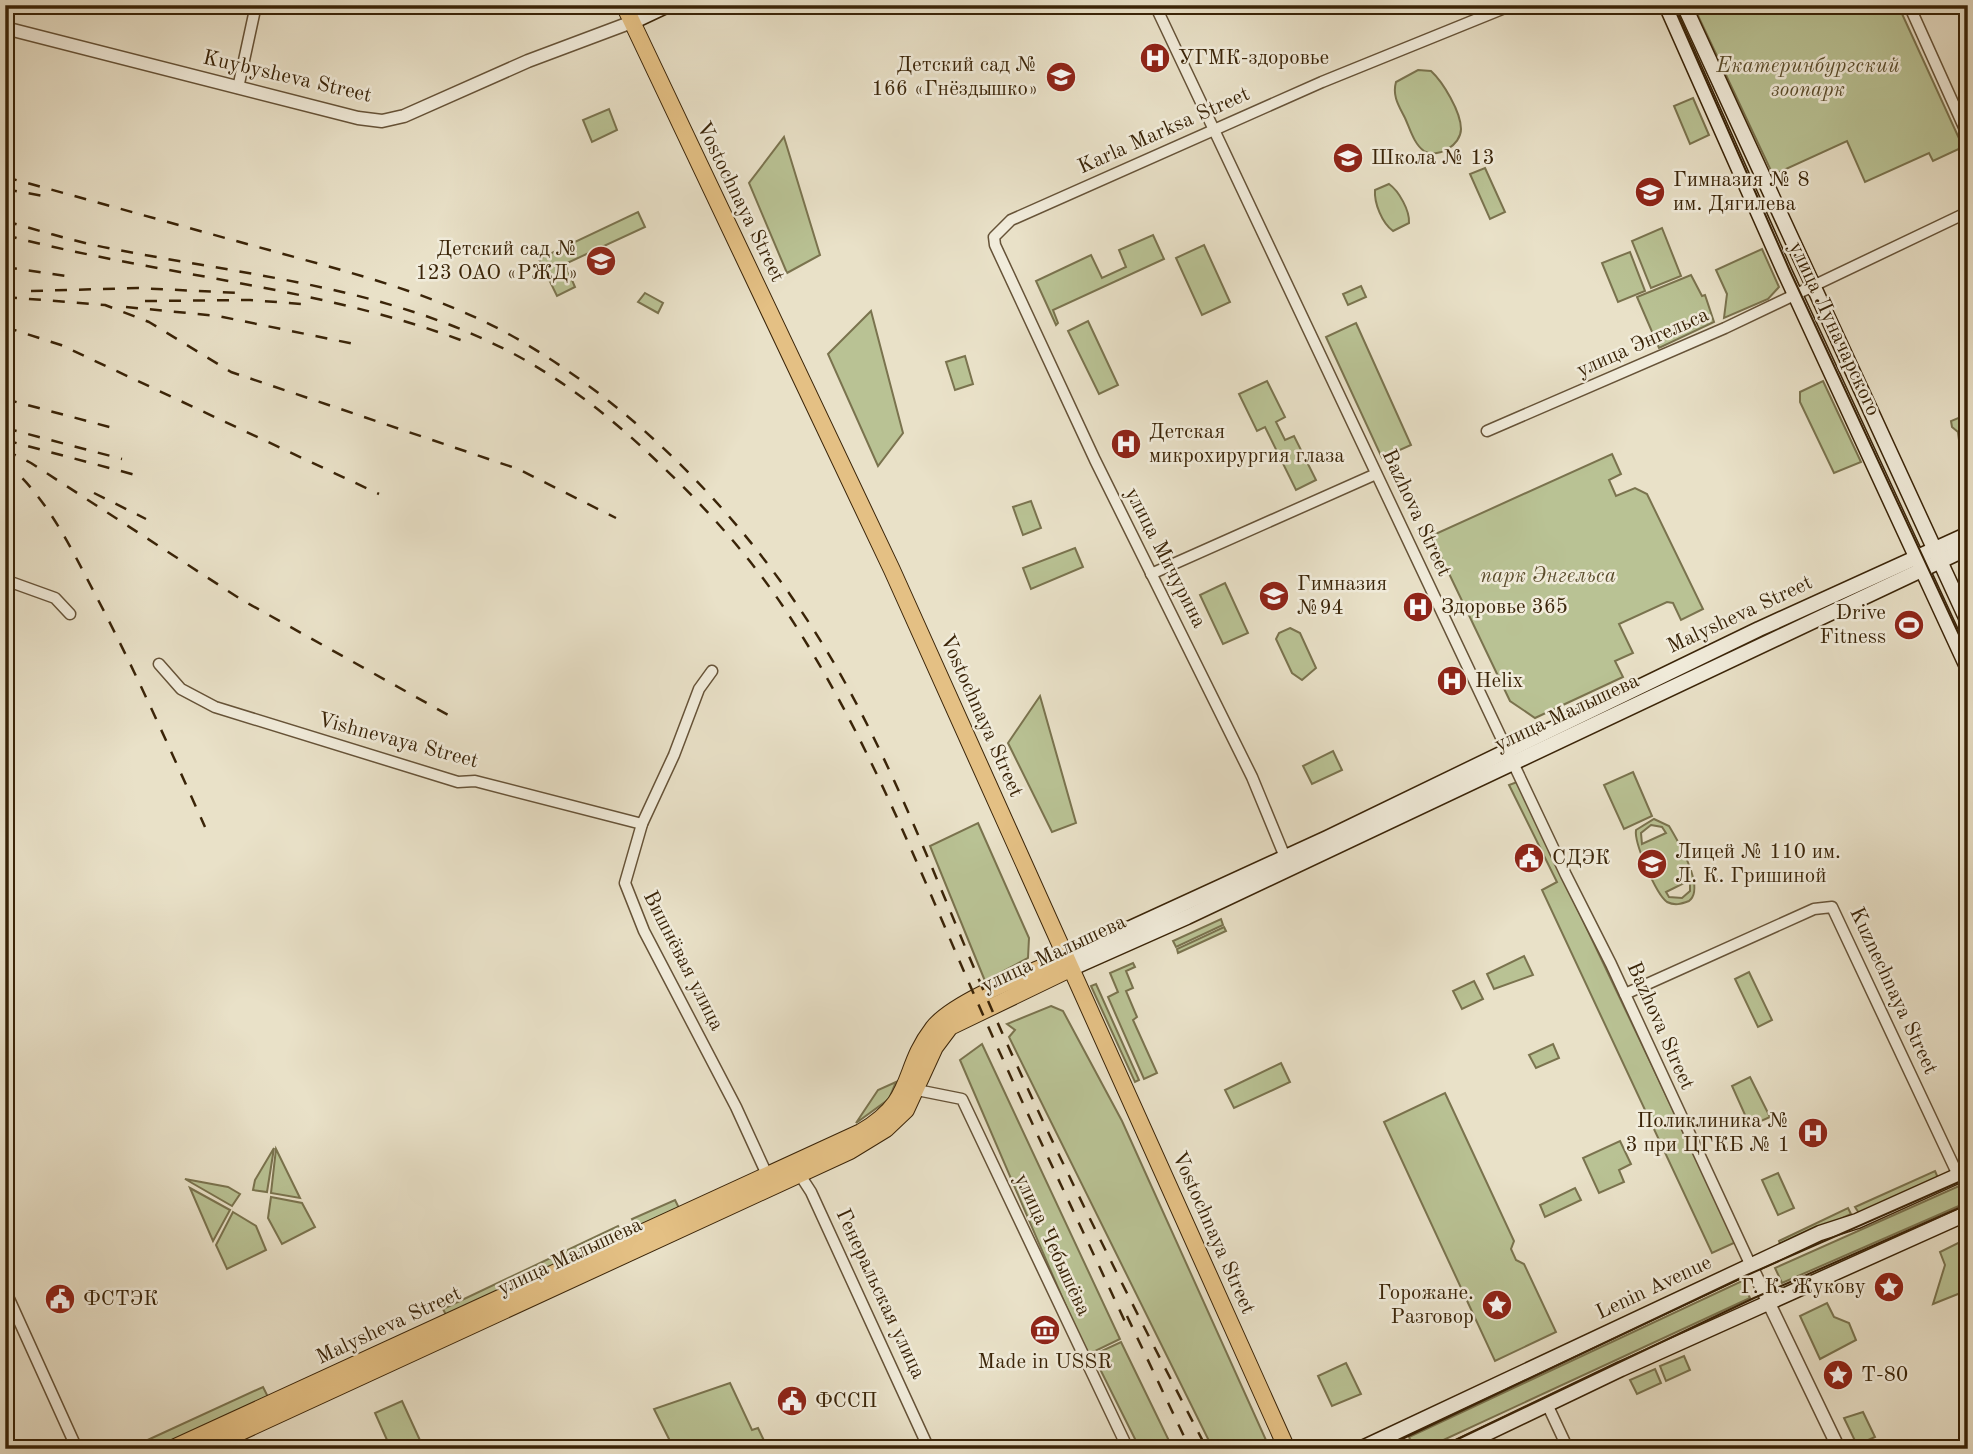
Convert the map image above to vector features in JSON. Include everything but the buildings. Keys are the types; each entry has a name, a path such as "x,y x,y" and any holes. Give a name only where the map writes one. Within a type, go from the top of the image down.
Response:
{"main road":[{"name":"Vostochnaya Street","path":"624,5 866,512 1287,1449"},
{"name":"Kuybysheva Street","path":"632,22 668,5"},
{"name":"улица Луначарского","path":"1666,5 1795,295 1968,669"},
{"name":"улица Луначарского","path":"1684,5 1935,556 1968,622"},
{"path":"1935,556 1968,534"},
{"path":"1918,563 1968,548"},
{"name":"Malysheva Street","path":"1512,756 1700,657 1918,563"},
{"name":"улица Малышева","path":"204,1449 774,1177 861,1132 888,1113 901,1097 924,1041 943,1017 1068,963 1187,917 1512,756"},
{"name":"улица Малышева","path":"1285,857 1512,756"},
{"path":"1068,963 1285,857"},
{"name":"улица Малышева","path":"774,1177 800,1175 850,1151 886,1129 906,1110 935,1047 950,1027 1068,963"},
{"name":"Lenin Avenue","path":"1360,1449 1819,1233 1857,1221 1963,1173"},
{"name":"Malysheva Street","path":"171,1449 774,1177"},
{"path":"1454,1449 1968,1213"}],"street":[{"path":"238,88 257,5"},
{"name":"Bazhova Street","path":"1155,5 1625,994 1751,1266"},
{"name":"Karla Marksa Street","path":"994,237 1011,220 1322,82 1512,5"},
{"path":"1909,5 1968,136"},
{"name":"Kuybysheva Street","path":"5,28 350,116 382,121 404,116 528,61 632,22"},
{"name":"улица Энгельса","path":"1487,431 1813,288 1968,212"},
{"name":"улица Мичурина","path":"994,237 1079,427 1252,777 1285,857"},
{"path":"1152,574 1376,474"},
{"path":"5,580 55,598 69,614"},
{"name":"Vishnevaya Street","path":"159,664 181,690 215,707 290,733 458,782 486,784 642,824"},
{"name":"Вишнёвая улица","path":"712,671 699,689 674,755 642,824 626,871 627,893 774,1177"},
{"name":"Kuznechnaya Street","path":"1625,994 1814,909 1832,907 1963,1173"},
{"name":"улица Чебышёва","path":"917,1090 962,1099 1128,1449"},
{"name":"Генеральская улица","path":"800,1175 811,1192 929,1449"},
{"path":"1751,1266 1839,1449"},
{"path":"5,1290 77,1449"},
{"path":"1547,1404 1568,1449"}],"green space":[{"name":"Екатеринбургский зоопарк","path":"1693,5 1898,5 1963,147 1933,161 1929,153 1865,182 1847,141 1773,175"},
{"path":"1418,70 1431,71 1436,76 1458,114 1460,135 1453,145 1442,152 1430,153 1421,148 1397,101 1396,82"},
{"path":"1693,98 1709,135 1690,144 1674,106"},
{"path":"609,109 617,130 592,142 583,120"},
{"path":"784,137 820,255 787,273 749,183"},
{"path":"1485,168 1505,212 1490,219 1470,174"},
{"path":"1389,184 1403,202 1409,218 1409,223 1393,231 1382,218 1375,195 1375,190"},
{"path":"638,212 645,227 565,264 575,287 557,296 539,259"},
{"path":"1662,228 1681,276 1651,288 1632,241"},
{"path":"1153,235 1164,259 1053,310 1058,323 1056,325 1036,281 1091,255 1102,278 1126,267 1119,250"},
{"path":"1204,245 1230,302 1202,315 1176,258"},
{"path":"1762,249 1779,287 1768,299 1724,318 1727,294 1716,270"},
{"path":"1630,252 1645,291 1618,302 1602,263"},
{"path":"1691,275 1702,296 1705,295 1714,322 1659,348 1637,297"},
{"path":"1361,286 1366,297 1348,305 1343,294"},
{"path":"645,293 663,303 658,313 638,302"},
{"path":"871,311 903,433 878,466 828,354"},
{"path":"1088,321 1118,385 1099,394 1068,331"},
{"path":"1356,323 1411,445 1382,458 1326,337"},
{"path":"965,356 973,384 955,390 946,362"},
{"path":"1267,381 1285,417 1276,422 1285,440 1294,436 1316,480 1296,490 1265,427 1257,431 1239,394"},
{"path":"1823,381 1861,462 1834,473 1800,402 1800,392"},
{"path":"1968,414 1968,449 1959,440 1958,432 1952,427 1951,421"},
{"name":"парк Энгельса","path":"1612,454 1621,474 1609,480 1616,496 1635,488 1647,494 1703,609 1681,620 1673,603 1667,602 1619,624 1633,653 1615,661 1623,677 1535,718 1510,701 1431,536"},
{"path":"1031,501 1041,528 1023,535 1013,507"},
{"path":"1075,548 1083,567 1031,589 1023,568"},
{"path":"1225,583 1248,633 1223,644 1200,595"},
{"path":"1290,628 1300,633 1316,668 1302,680 1292,673 1276,639 1279,633"},
{"path":"1040,696 1076,823 1052,832 1008,743"},
{"path":"1333,751 1342,770 1312,784 1303,766"},
{"path":"1633,772 1652,816 1624,829 1604,785"},
{"path":"1517,782 1736,1242 1712,1253 1542,890 1557,882 1509,785"},
{"path":"1654,819 1669,826 1693,876 1693,895 1689,901 1673,904 1662,897 1642,856 1636,830","holes":["1651,825 1662,827 1666,833 1642,844 1641,833","1690,880 1690,891 1682,898 1669,897 1666,892"]},
{"path":"978,823 1029,938 1028,958 985,981 930,846"},
{"path":"1221,919 1223,925 1176,947 1173,941"},
{"path":"1224,927 1226,931 1178,953 1177,949"},
{"path":"1524,956 1533,975 1494,989 1487,974"},
{"path":"1133,963 1135,967 1126,971 1133,988 1126,991 1137,1017 1133,1020 1157,1073 1144,1079 1108,997 1118,992 1110,973"},
{"path":"1749,972 1772,1020 1758,1027 1735,979"},
{"path":"1474,981 1483,999 1462,1009 1453,991"},
{"path":"1096,984 1139,1080 1135,1082 1091,986"},
{"path":"1051,1006 1063,1011 1122,1121 1270,1449 1213,1449 1009,1037 1015,1030 1007,1024"},
{"path":"982,1044 1120,1339 1087,1355 960,1060"},
{"path":"1553,1044 1559,1058 1536,1068 1529,1055"},
{"path":"1281,1063 1290,1082 1234,1108 1225,1090"},
{"path":"1750,1077 1770,1117 1750,1126 1732,1086"},
{"path":"896,1082 889,1099 856,1123 878,1090"},
{"path":"1445,1093 1514,1241 1511,1249 1516,1260 1524,1264 1556,1332 1495,1361 1384,1122"},
{"path":"1620,1141 1631,1164 1619,1170 1624,1182 1599,1193 1583,1158"},
{"path":"274,1148 267,1192 253,1190 255,1180"},
{"path":"276,1149 300,1198 271,1193"},
{"path":"1935,1171 1938,1178 1859,1213 1855,1207"},
{"path":"1778,1173 1794,1208 1778,1215 1762,1180"},
{"path":"185,1179 228,1187 240,1194 232,1206"},
{"path":"1968,1182 1968,1202 1782,1283 1775,1268"},
{"path":"190,1188 230,1210 213,1241"},
{"path":"1575,1188 1581,1200 1545,1217 1540,1205"},
{"path":"271,1197 302,1203 315,1227 282,1244 268,1218"},
{"path":"675,1200 679,1208 636,1227 632,1219"},
{"path":"1848,1208 1851,1214 1781,1247 1779,1241"},
{"path":"233,1212 256,1226 266,1250 227,1269 216,1245"},
{"path":"618,1226 622,1234 446,1315 443,1309"},
{"path":"1968,1238 1968,1290 1933,1304 1945,1265 1940,1252"},
{"path":"1742,1281 1750,1298 1424,1449 1414,1449 1409,1437"},
{"path":"1827,1303 1834,1317 1849,1323 1856,1340 1820,1359 1800,1316"},
{"path":"1121,1342 1173,1449 1140,1449 1093,1355"},
{"path":"1684,1356 1690,1370 1666,1381 1660,1366"},
{"path":"1346,1363 1361,1394 1332,1406 1318,1376"},
{"path":"1655,1369 1661,1383 1637,1394 1630,1380"},
{"path":"730,1383 752,1430 758,1428 768,1449 674,1449 654,1409"},
{"path":"263,1387 268,1397 155,1449 128,1449"},
{"path":"402,1401 424,1449 391,1449 375,1413"},
{"path":"1863,1412 1875,1437 1857,1445 1844,1418"}],"tram line":[{"path":"1673,5 1790,271 1968,654"},
{"path":"1381,1449 1745,1276 1968,1178"},
{"path":"1437,1449 1754,1298 1968,1204"}],"railway":[{"path":"5,177 356,274 484,321 564,368 611,403 656,441 698,482 774,572 808,620 862,714 905,805 1028,1089 1102,1244 1207,1449"},
{"path":"5,189 43,196"},
{"path":"5,221 99,246 354,295 447,324 513,353 573,390 628,434 665,469 723,529 758,572 790,617 845,711 893,809 998,1048 1127,1326"},
{"path":"5,235 357,308 415,324 471,344"},
{"path":"5,267 72,277"},
{"path":"31,291 138,288 240,293"},
{"path":"5,297 105,305 149,322 231,372 518,469 616,518"},
{"path":"145,301 250,300 302,304"},
{"path":"126,307 218,316 359,345"},
{"path":"5,327 61,345 379,494"},
{"path":"5,399 117,429"},
{"path":"5,428 122,459"},
{"path":"5,440 143,477"},
{"path":"5,450 31,463 242,600 450,716"},
{"path":"5,462 45,506 67,540 152,710 205,827"},
{"path":"94,493 146,519"},
{"path":"1127,1316 1190,1449"}],"place":[{"name":"УГМК-здоровье","path":"1155,58"},
{"name":"Детский сад № 166 «Гнёздышко»","path":"1061,77"},
{"name":"Школа № 13","path":"1348,158"},
{"name":"Гимназия № 8 им. Дягилева","path":"1650,192"},
{"name":"Детский сад № 123 ОАО «РЖД»","path":"601,261"},
{"name":"Детская микрохирургия глаза","path":"1126,444"},
{"name":"Гимназия №94","path":"1274,596"},
{"name":"Здоровье 365","path":"1418,607"},
{"name":"Drive Fitness","path":"1909,625"},
{"name":"Helix","path":"1452,681"},
{"name":"СДЭК","path":"1529,858"},
{"name":"Лицей № 110 им. Л. К. Гришиной","path":"1652,864"},
{"name":"Поликлиника № 3 при ЦГКБ № 1","path":"1813,1133"},
{"name":"Г. К. Жукову","path":"1889,1287"},
{"name":"ФСТЭК","path":"60,1299"},
{"name":"Горожане. Разговор","path":"1497,1305"},
{"name":"Made in USSR","path":"1045,1330"},
{"name":"Т-80","path":"1838,1375"},
{"name":"ФССП","path":"792,1401"}]}
